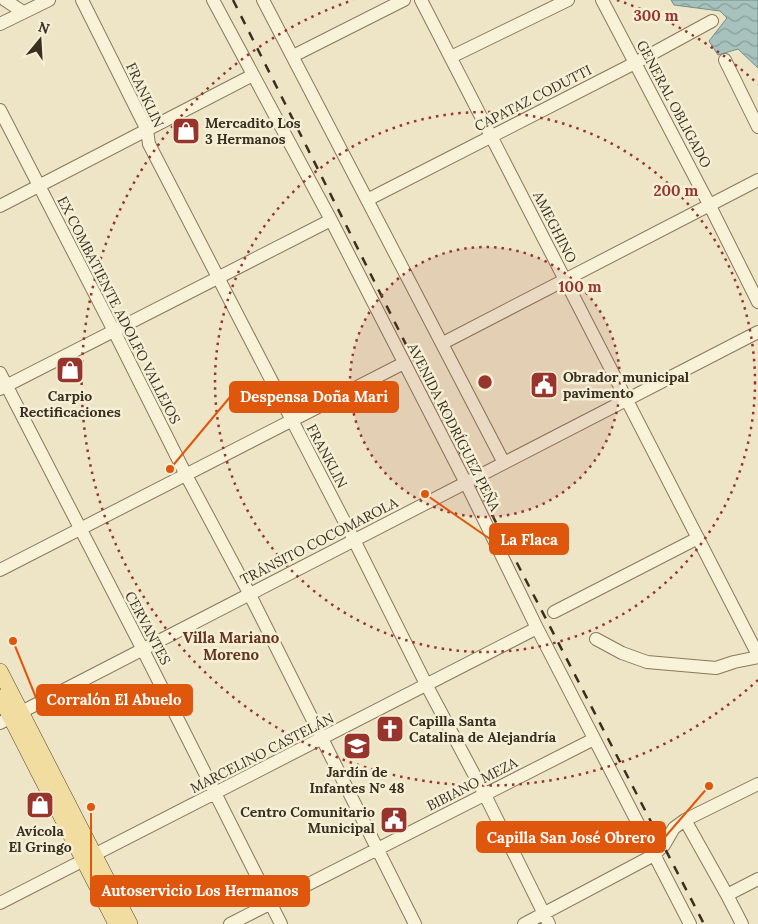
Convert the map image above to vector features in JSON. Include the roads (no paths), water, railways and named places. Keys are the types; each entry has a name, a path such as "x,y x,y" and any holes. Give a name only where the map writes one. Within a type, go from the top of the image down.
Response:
{"main road":[{"path":"0,670 10,718"},
{"path":"0,697 89,858 130,924"},
{"path":"89,858 116,924"}],"street":[{"path":"5,0 23,12"},
{"path":"0,24 49,0"},
{"name":"FRANKLIN","path":"82,0 147,130 149,144 354,540 427,686 485,794 547,919"},
{"name":"AVENIDA RODRÍGUEZ PEÑA","path":"213,0 331,220 466,483 536,628 690,924"},
{"name":"AVENIDA RODRÍGUEZ PEÑA","path":"263,0 504,463"},
{"path":"293,56 404,0"},
{"name":"AMEGHINO","path":"421,0 758,656"},
{"path":"451,58 568,0"},
{"name":"GENERAL OBLIGADO","path":"602,0 758,302"},
{"name":"CAPATAZ CODUTTI","path":"367,200 712,21"},
{"path":"725,60 758,127"},
{"path":"0,206 252,75"},
{"name":"EX COMBATIENTE ADOLFO VALLEJOS","path":"0,110 249,593 415,924"},
{"path":"443,343 758,180"},
{"path":"3,388 331,220"},
{"name":"TRÁNSITO COCOMAROLA","path":"10,718 142,648 758,332"},
{"path":"0,570 404,363"},
{"name":"CERVANTES","path":"0,373 3,388 142,648 281,924"},
{"path":"554,612 698,538"},
{"name":"MARCELINO CASTELÁN","path":"0,903 427,686 536,628"},
{"path":"596,639 622,653 647,662 716,668 758,656"},
{"name":"BIBIANO MEZA","path":"230,924 594,739"},
{"path":"524,924 547,919 654,855 664,845 674,828 685,820 758,784"},
{"path":"685,820 742,924"},
{"path":"727,895 758,879"}],"water":[{"path":"671,0 758,0 758,68 738,49 718,55 709,41 727,18 720,11 674,5"}],"railway":[{"path":"233,0 474,480 704,924"}],"place":[{"name":"Mercadito Los 3 Hermanos","path":"186,131"},
{"name":"Carpio Rectificaciones","path":"70,370"},
{"name":"Obrador municipal pavimento","path":"544,385"},
{"name":"Despensa Doña Mari","path":"170,469"},
{"name":"La Flaca","path":"425,494"},
{"name":"Corralón El Abuelo","path":"13,641"},
{"name":"Capilla Santa Catalina de Alejandría","path":"390,729"},
{"name":"Jardín de Infantes N° 48","path":"357,746"},
{"name":"Capilla San José Obrero","path":"709,786"},
{"name":"Avícola El Gringo","path":"40,805"},
{"name":"Autoservicio Los Hermanos","path":"91,807"},
{"name":"Centro Comunitario Municipal","path":"394,820"}],"district":[{"name":"Villa Mariano Moreno","path":"231,646"}]}
